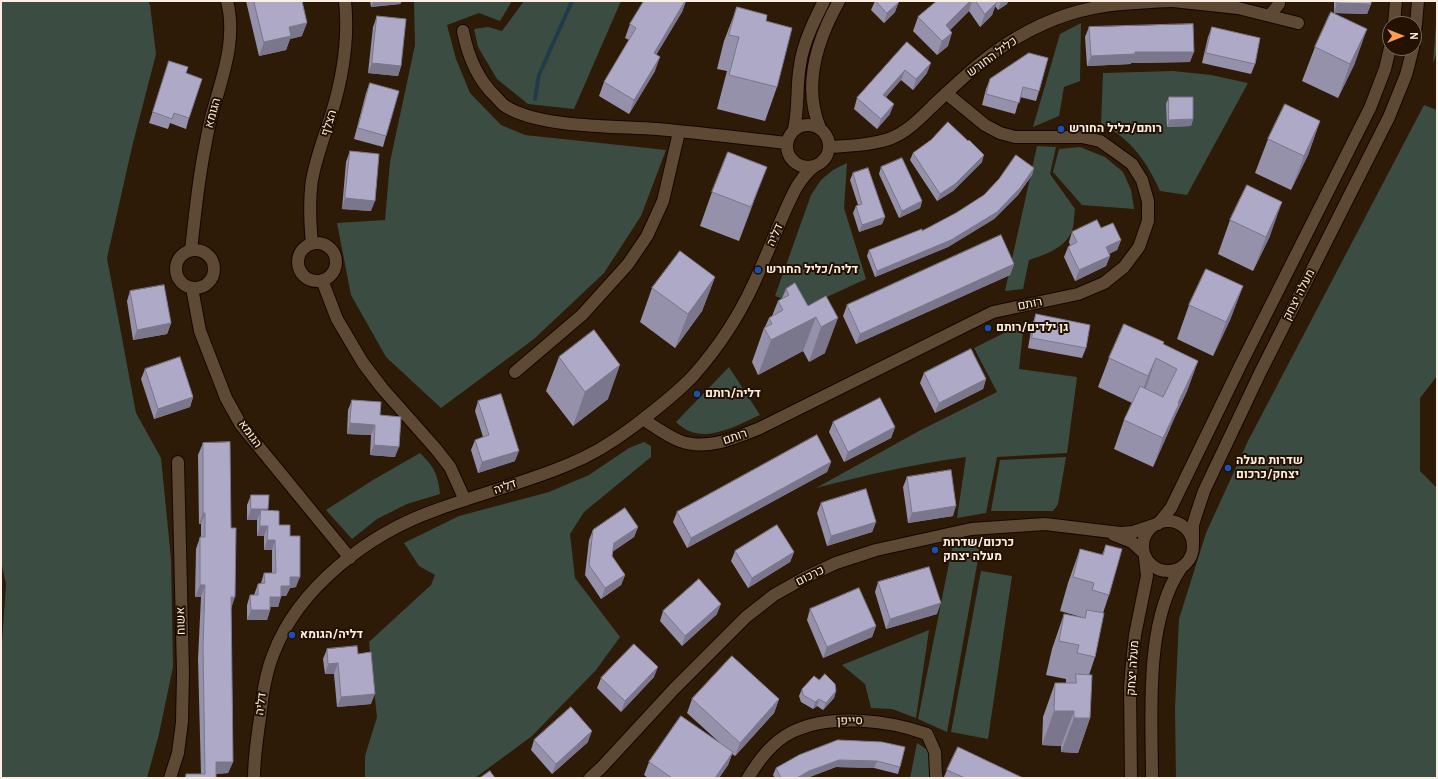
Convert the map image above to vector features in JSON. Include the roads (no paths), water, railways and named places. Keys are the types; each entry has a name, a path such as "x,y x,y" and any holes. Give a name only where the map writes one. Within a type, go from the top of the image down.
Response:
{"street":[{"name":"הגומא","path":"191,250 194,217 205,148 212,115 229,52 230,30 227,1"},
{"name":"הצלף","path":"312,244 312,179 340,82 345,53 347,21 345,1"},
{"path":"824,1 814,22 800,63 797,84 798,114 794,129 789,135 786,143 789,157 794,163 800,166 808,167 815,166 821,162 826,156 829,148 825,133 820,128 814,114 811,84 813,66 826,27 840,1"},
{"name":"כליל החורש","path":"829,148 852,146 890,139 910,127 959,80 992,54 1022,34 1061,17 1093,8 1133,2 1172,1 1221,3 1298,23"},
{"path":"1270,15 1278,4 1278,1"},
{"path":"1395,16 1396,1"},
{"path":"1417,16 1418,1"},
{"path":"463,31 467,51 476,73 489,90 505,106 526,115 566,123 679,132 786,143"},
{"name":"מעלה יצחק","path":"1156,524 1171,508 1241,364 1370,108 1385,69 1388,56"},
{"name":"מעלה יצחק","path":"1193,544 1196,514 1204,491 1260,373 1390,117 1406,75 1410,56"},
{"name":"רותם","path":"643,419 682,442 713,444 732,439 760,428 993,312 1078,294 1104,283 1124,267 1139,246 1148,221 1148,201 1142,180 1132,164 1100,141 1082,137 1015,137 1000,133 985,125 946,93"},
{"path":"794,129 808,124 820,128"},
{"path":"515,372 582,315 628,264 647,236 663,201 679,132"},
{"name":"דליה","path":"790,200 796,171 794,163"},
{"name":"דליה","path":"254,778 256,742 264,686 273,654 284,631 300,607 319,585 350,558 385,533 410,520 435,510 568,465 613,440 643,419 674,394 693,376 727,330 754,283 790,200 802,178 815,166"},
{"path":"312,244 327,246 332,250 335,256 336,262 332,273 328,278 322,280 316,281 308,278 303,274 300,268 299,262 302,252 306,247 312,244"},
{"path":"191,250 198,250 209,256 213,262 213,276 205,286 192,288 186,286 177,277 177,263 180,257 185,253 191,250"},
{"path":"322,280 337,319 363,363 382,388 446,461 465,500"},
{"name":"הגומא","path":"192,288 202,339 226,398 241,424 265,456 350,558"},
{"name":"אשוח","path":"170,778 178,753 182,722 178,462"},
{"path":"1171,521 1178,523 1185,528 1190,535 1193,544 1192,552 1187,563 1181,568 1164,572 1155,568 1145,556 1143,541 1148,531 1156,524 1171,521"},
{"name":"כרכום","path":"590,778 674,689 746,617 774,595 806,577 836,563 876,550 971,529 1045,524 1074,526 1103,532 1132,542 1145,556"},
{"name":"כרכום","path":"1103,532 1133,532 1156,524"},
{"name":"מעלה יצחק","path":"1131,778 1130,687 1135,635 1146,576 1145,556"},
{"name":"מעלה יצחק","path":"1152,778 1152,688 1157,638 1162,608 1169,588 1181,568"},
{"name":"סייפן","path":"748,778 758,761 773,745 791,732 813,724 839,721 867,721 896,725 927,734 935,752 937,778"}],"waterway":[{"path":"535,99 539,75 572,1"}],"place":[{"name":"רותם/כליל החורש","path":"1061,129"},
{"name":"דליה/כליל החורש","path":"758,270"},
{"name":"גן ילדים/רותם","path":"988,328"},
{"name":"דליה/רותם","path":"697,394"},
{"name":"שדרות מעלה יצחק/כרכום","path":"1228,468"},
{"name":"כרכום/שדרות מעלה יצחק","path":"935,550"},
{"name":"דליה/הגומא","path":"292,635"}]}
